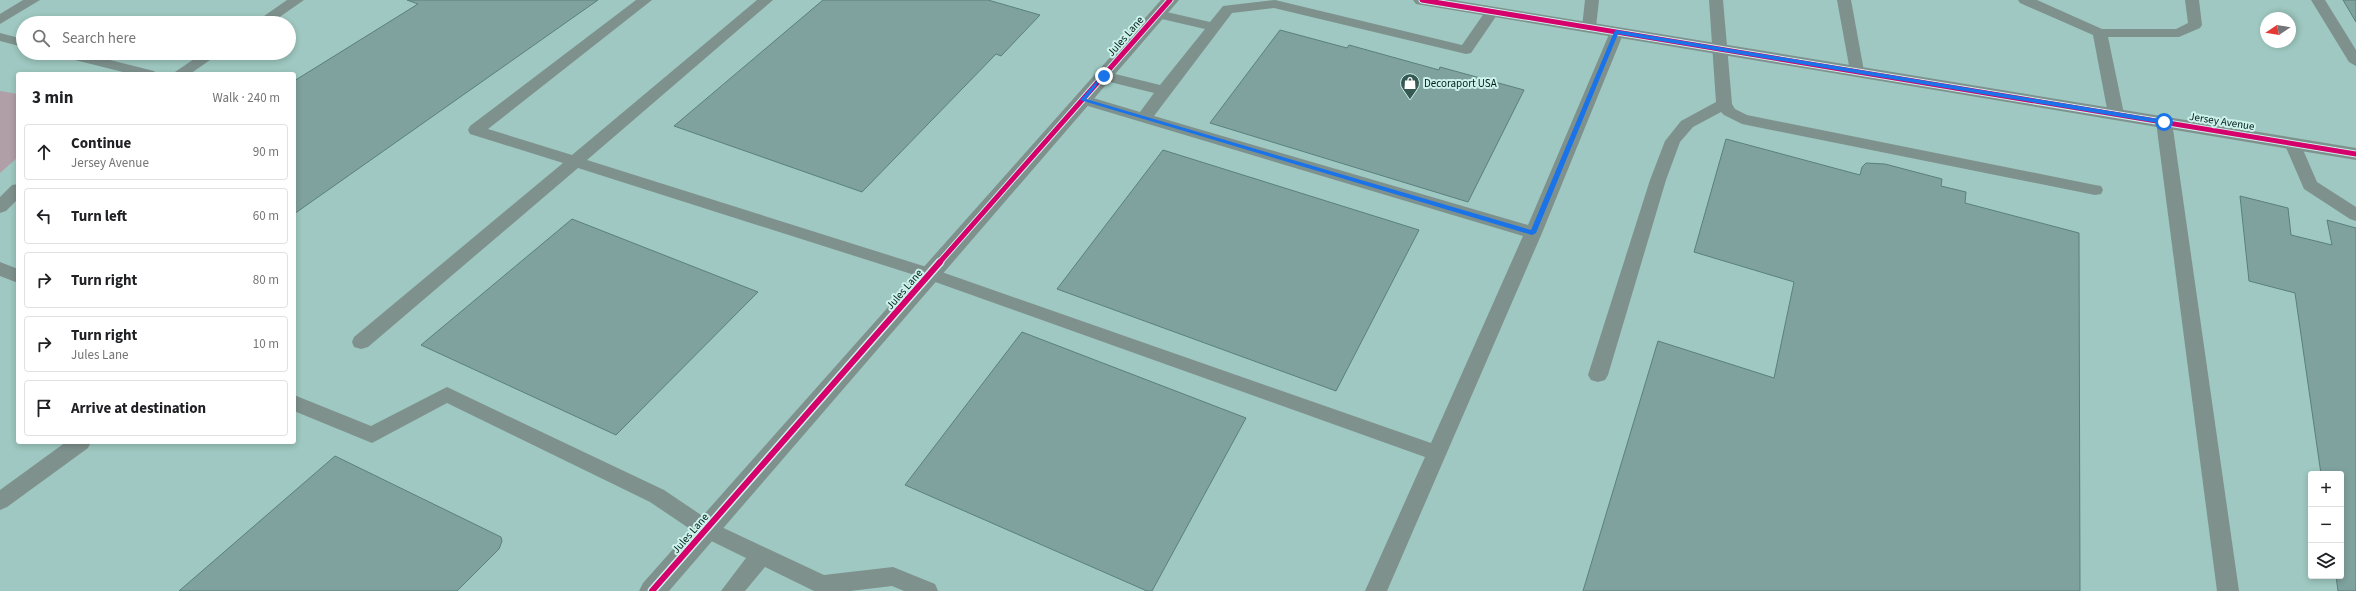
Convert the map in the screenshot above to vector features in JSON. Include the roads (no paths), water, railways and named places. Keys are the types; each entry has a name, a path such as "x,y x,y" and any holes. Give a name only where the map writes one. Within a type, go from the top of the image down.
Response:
{"street":[{"name":"Jersey Avenue","path":"1422,0 1721,48 2356,154"},
{"name":"Jules Lane","path":"652,591 1164,7"}],"lane":[{"path":"0,20 33,0"},
{"path":"272,16 297,0"},
{"path":"644,0 476,130 930,274 1436,452"},
{"path":"361,342 766,0"},
{"path":"1319,15 1325,0"},
{"path":"1589,27 1592,0"},
{"path":"1716,0 1721,48 1724,104 1729,112 1735,116 1764,124 2095,190"},
{"path":"1844,0 1857,71"},
{"path":"2025,0 2100,33 2179,33 2195,25 2192,0"},
{"path":"2318,0 2356,62"},
{"path":"1144,118 1164,90 1228,9 1274,4 1466,50 1492,12"},
{"path":"1164,7 1214,27"},
{"path":"1376,591 1532,233 1616,32"},
{"path":"2100,33 2116,114"},
{"path":"0,37 16,41"},
{"path":"92,60 141,72"},
{"path":"183,72 202,60"},
{"path":"1104,76 1164,90"},
{"path":"1083,100 1532,233"},
{"path":"1598,375 1658,180 1673,141 1687,124 1724,104"},
{"path":"2164,122 2228,591"},
{"path":"2292,143 2310,185 2356,215"},
{"path":"0,207 16,192"},
{"path":"0,268 16,276"},
{"path":"296,404 372,435 447,394 657,496 706,529 824,585 893,576 927,591"},
{"path":"0,501 78,444"},
{"path":"732,591 762,555"}],"place":[{"name":"Decoraport USA","path":"1410,100"}]}
